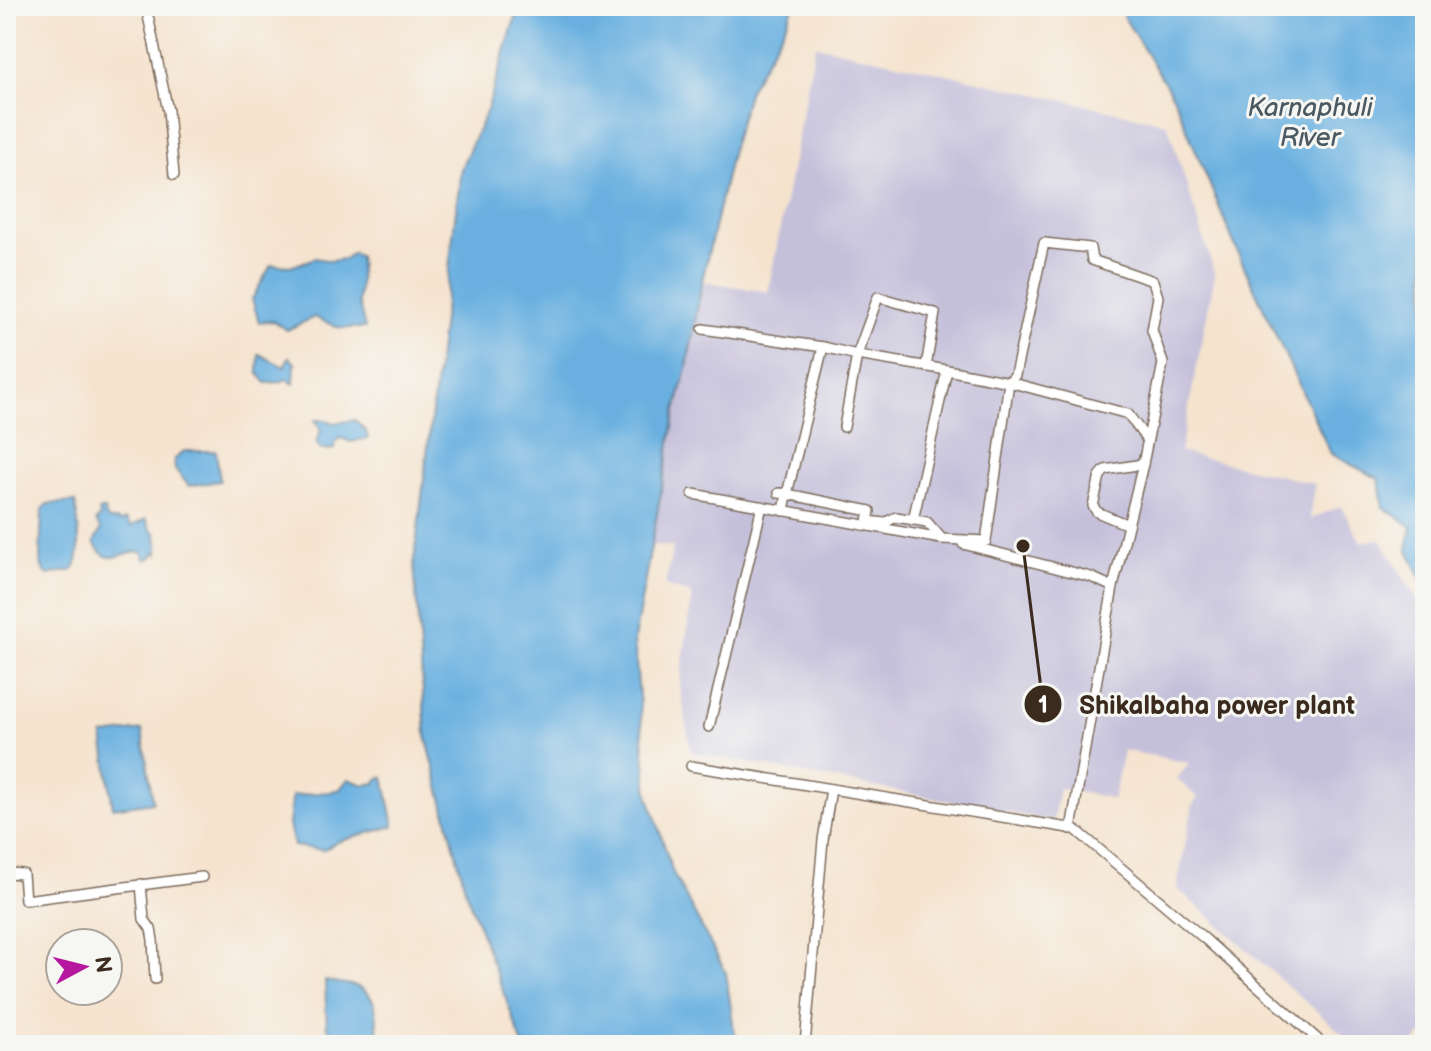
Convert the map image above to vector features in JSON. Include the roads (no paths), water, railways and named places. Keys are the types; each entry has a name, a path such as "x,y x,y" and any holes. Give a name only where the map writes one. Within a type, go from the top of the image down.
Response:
{"street":[{"path":"146,6 168,111 174,175"},
{"path":"783,494 870,511 868,521 884,523 896,517 927,522 942,539 986,541 1009,382 1015,375 1044,243 1090,248 1092,260 1153,281 1158,297 1152,330 1163,363 1143,464 1113,587 1071,829"},
{"path":"844,427 857,355 878,297 935,313 926,367"},
{"path":"703,329 823,347 1009,382 1128,414 1147,440"},
{"path":"784,511 783,494 823,347"},
{"path":"913,520 947,370"},
{"path":"1128,525 1097,512 1093,506 1100,476 1105,470 1143,464"},
{"path":"693,494 942,539 1091,577 1113,587"},
{"path":"709,727 762,506"},
{"path":"691,766 1075,829 1193,929 1318,1043"},
{"path":"805,1045 823,840 831,789"},
{"path":"6,873 23,874 25,900 202,877"},
{"path":"141,884 144,919 151,929 153,940 155,979"}],"water":[{"path":"519,6 794,6 749,90 734,141 675,415 634,640 648,794 673,873 726,973 736,1045 523,1045 466,892 426,736 414,563 461,168 487,110"},
{"name":"Karnaphuli River","path":"1117,6 1425,6 1425,586 1407,548 1412,527 1383,507 1379,479 1331,454 1241,260 1174,98"},
{"path":"353,253 359,256 358,301 365,328 340,328 314,317 287,330 273,321 259,322 252,299 271,265 293,266 315,258 331,261 344,259"},
{"path":"259,354 284,367 289,357 295,363 294,384 286,379 266,383 258,373"},
{"path":"315,420 335,423 355,420 366,431 368,438 351,442 341,438 335,442 335,449 322,450 316,443 321,430"},
{"path":"184,451 216,451 220,481 189,486 175,469 174,460"},
{"path":"75,502 79,537 76,564 73,570 48,575 40,559 42,510 47,504"},
{"path":"99,510 105,510 109,520 126,520 131,527 146,519 156,533 158,554 154,552 146,560 141,551 114,557 104,555 94,542 101,530 96,521 100,517"},
{"path":"142,730 153,802 113,808 103,735"},
{"path":"384,777 394,826 337,842 324,850 294,846 289,825 292,796 340,789 348,779 364,785 376,783"},
{"path":"325,981 358,987 371,997 377,1020 377,1045 332,1045 333,1037 327,1027"}],"place":[{"name":"Shikalbaha power plant","path":"1023,546"}]}
